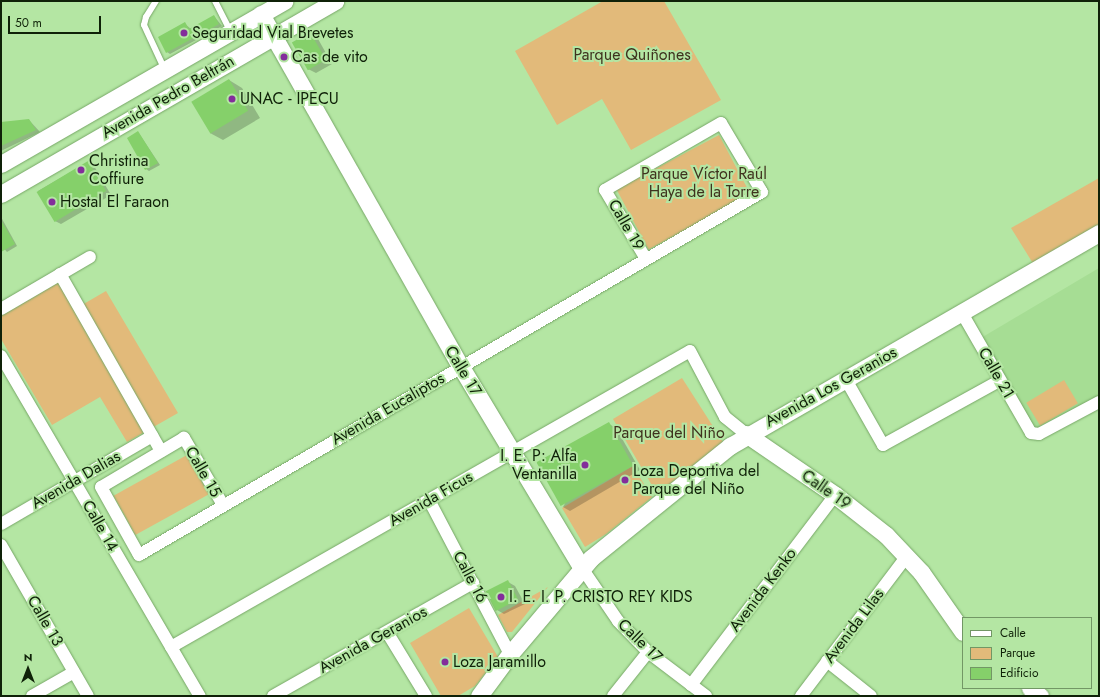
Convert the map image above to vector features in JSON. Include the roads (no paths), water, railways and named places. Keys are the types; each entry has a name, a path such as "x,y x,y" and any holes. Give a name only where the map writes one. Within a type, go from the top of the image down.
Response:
{"street":[{"name":"Avenida Pedro Beltrán","path":"1,164 284,1"},
{"name":"Avenida Pedro Beltrán","path":"1,194 335,1"},
{"name":"Calle 17","path":"262,14 461,367 582,568 618,621 648,652 706,696"},
{"name":"Calle 19","path":"646,259 605,190 721,123 762,192"},
{"name":"Avenida Eucaliptos","path":"139,554 762,192"},
{"name":"Avenida Los Geranios","path":"479,696 510,654 582,568 746,434 962,313 1099,233"},
{"path":"1,309 90,257"},
{"path":"60,274 161,451"},
{"name":"Calle 21","path":"962,313 999,381 1031,433 1039,434 1099,402"},
{"name":"Calle 19","path":"690,351 725,417 746,434 835,495 886,535 907,556 962,631"},
{"name":"Avenida Ficus","path":"171,647 690,351"},
{"name":"Calle 14","path":"1,356 200,696"},
{"path":"845,378 883,445 999,381"},
{"name":"Avenida Dalias","path":"1,524 152,436"},
{"name":"Calle 15","path":"161,451 184,438 223,506"},
{"name":"Calle 14","path":"139,554 101,486 161,451"},
{"name":"Avenida Kenko","path":"691,685 835,495"},
{"name":"Calle 16","path":"429,500 510,654"},
{"name":"Calle 13","path":"1,545 88,696"},
{"name":"Avenida Lilas","path":"801,696 907,556"},
{"name":"Avenida Geranios","path":"273,696 473,583"},
{"path":"387,632 426,696"},
{"path":"613,696 648,652"},
{"path":"827,661 871,696"},
{"path":"32,696 74,672"},
{"path":"1031,689 1040,696"}],"lane":[{"path":"156,1 146,17 144,25 165,69"},
{"path":"215,1 231,31"}],"place":[{"name":"Seguridad Vial Brevetes","path":"184,33"},
{"name":"Cas de vito","path":"284,57"},
{"name":"UNAC - IPECU","path":"232,99"},
{"name":"Christina Coffiure","path":"81,170"},
{"name":"Hostal El Faraon","path":"52,202"},
{"name":"I. E. P: Alfa Ventanilla","path":"585,465"},
{"name":"Loza Deportiva del Parque del Niño","path":"625,480"},
{"name":"I. E. I. P. CRISTO REY KIDS","path":"501,597"},
{"name":"Loza Jaramillo","path":"445,662"}],"park label":[{"name":"Parque Quiñones","path":"632,55"},
{"name":"Parque Víctor Raúl Haya de la Torre","path":"704,183"},
{"name":"Parque del Niño","path":"669,433"}]}
